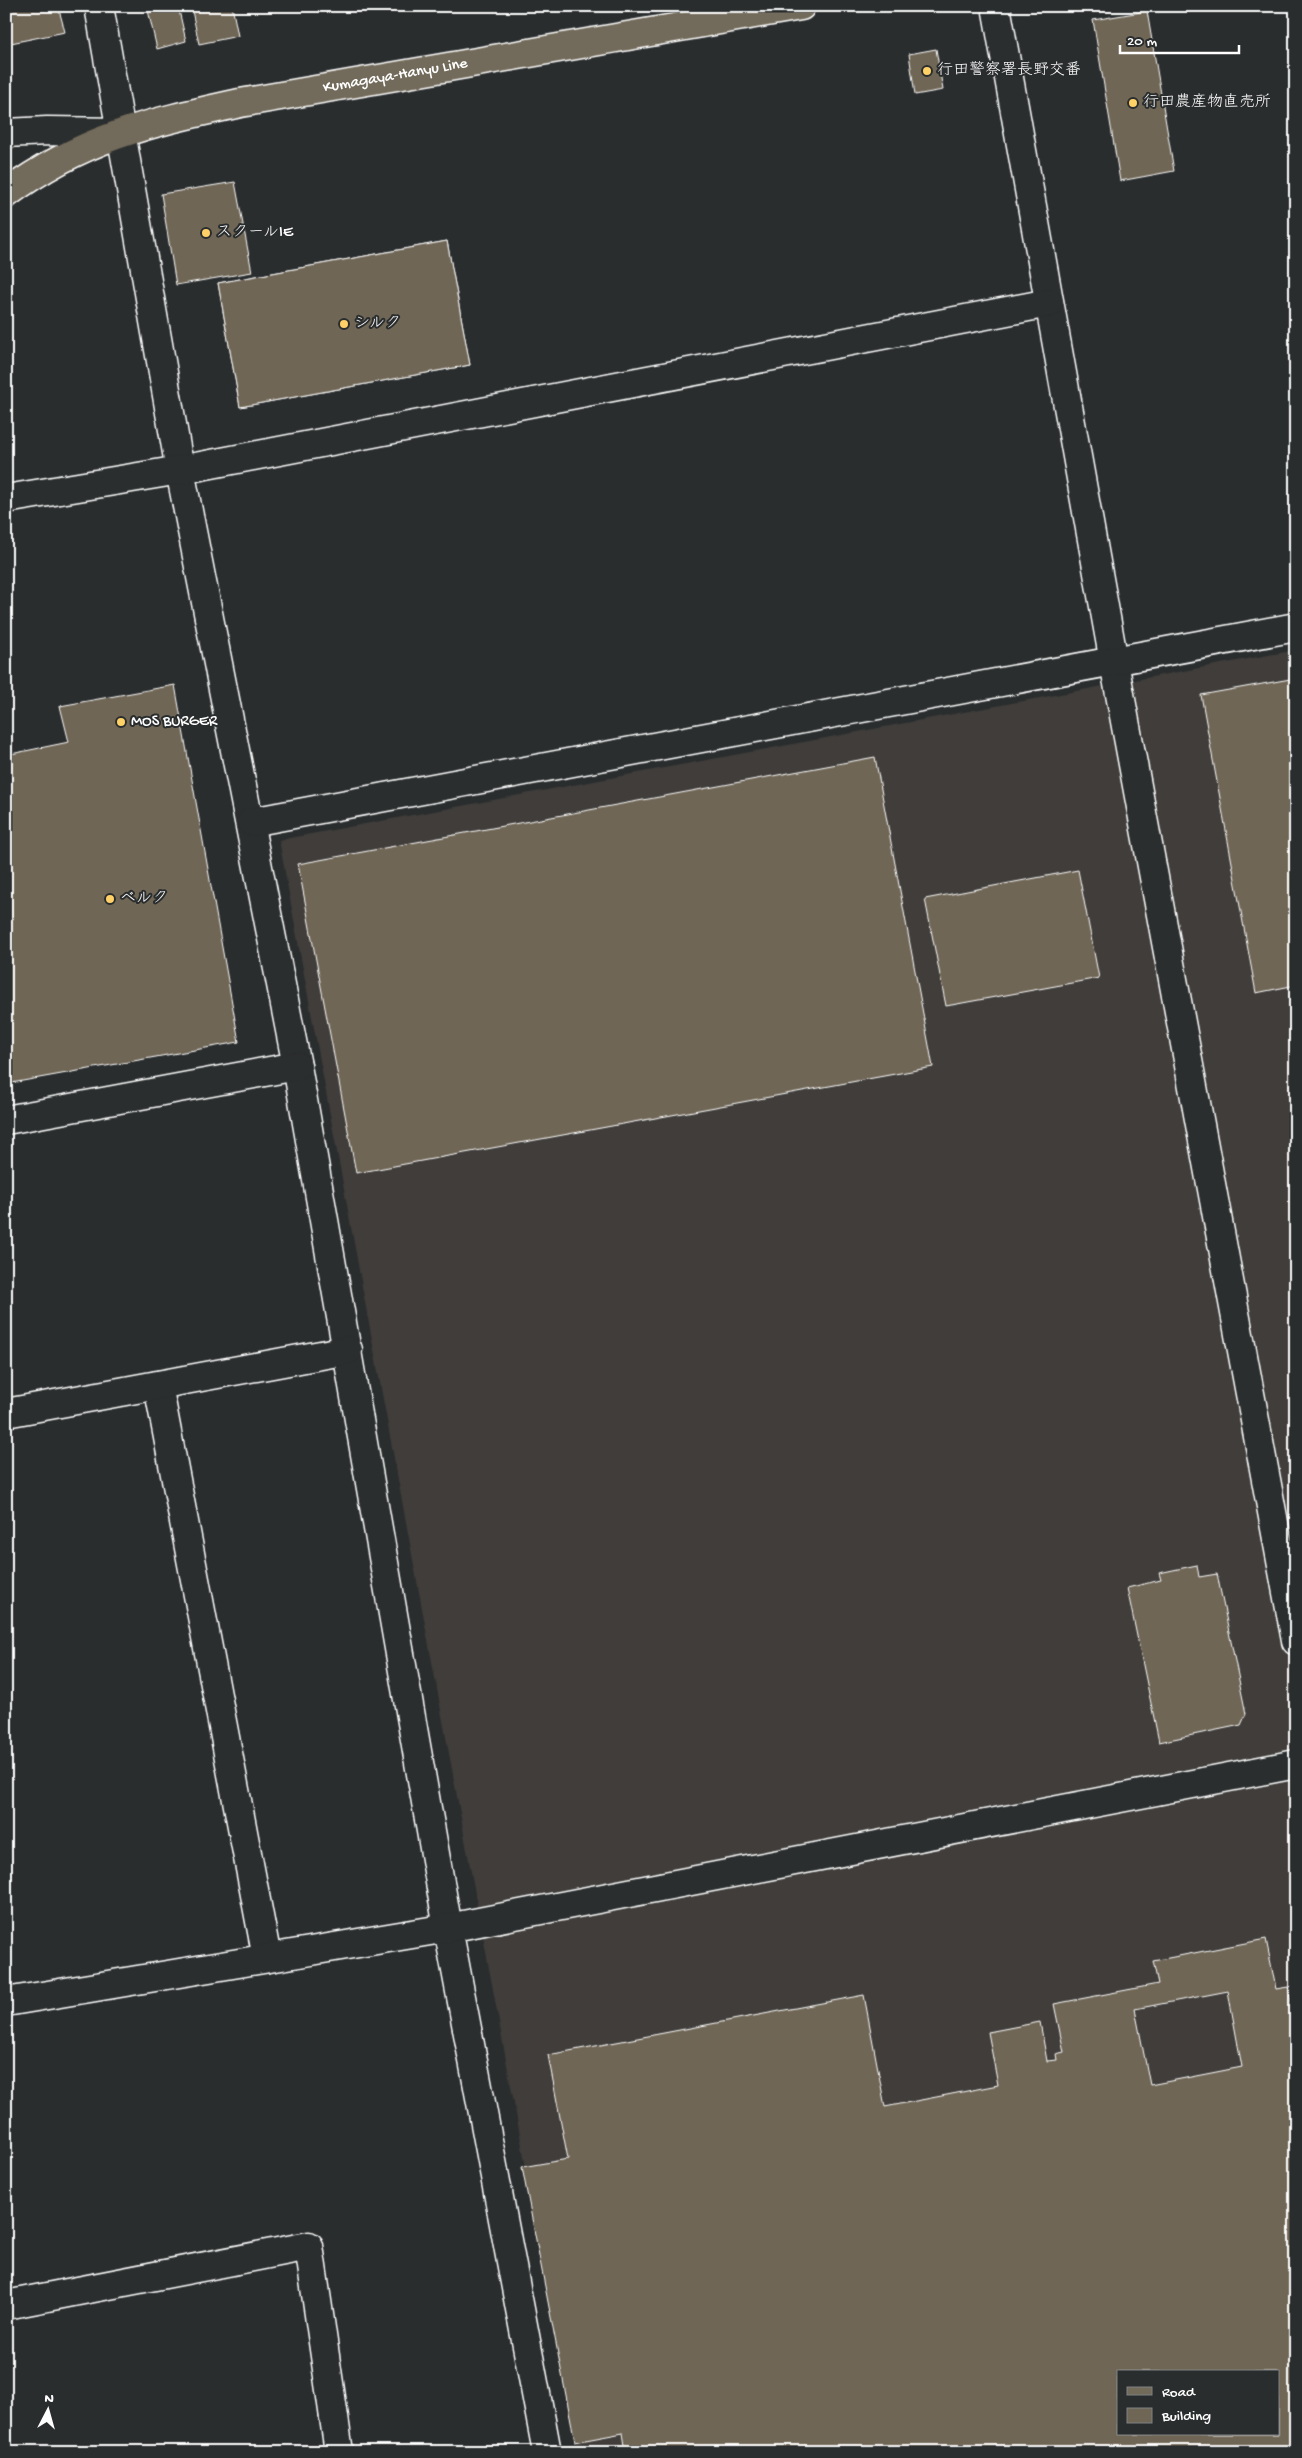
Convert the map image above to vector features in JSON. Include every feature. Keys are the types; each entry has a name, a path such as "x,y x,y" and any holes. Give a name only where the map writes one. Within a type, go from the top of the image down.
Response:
{"main road":[{"name":"Kumagaya-Hanyu Line","path":"6,194 38,171 71,153 122,132 240,103 801,6"}],"street":[{"path":"99,6 180,470 251,822 297,1066 448,1928 547,2452"},
{"path":"996,6 1114,662 1296,1641"},
{"path":"6,134 47,131 122,132"},
{"path":"6,499 180,470 1049,303"},
{"path":"251,822 1296,627"},
{"path":"6,1120 297,1066"},
{"path":"6,1413 348,1350"},
{"path":"158,1385 267,1958"},
{"path":"6,2002 448,1928 1296,1764"},
{"path":"6,2305 309,2246 339,2452"}],"shaded area":[{"path":"1296,650 1296,2452 579,2452 279,840"}],"building":[{"path":"6,6 58,6 65,32 6,44"},
{"path":"147,6 178,6 186,41 157,49"},
{"path":"191,6 232,6 238,36 199,44"},
{"path":"1147,11 1174,171 1120,181 1093,20"},
{"path":"936,49 943,90 915,95 909,54"},
{"name":"スクールIE","path":"235,182 252,272 176,285 161,194"},
{"name":"シルク","path":"447,241 470,365 240,407 218,283"},
{"name":"シルク","path":"447,241 470,365 240,407 218,283"},
{"path":"1296,678 1296,985 1256,993 1201,695"},
{"name":"ベルク","path":"175,685 239,1042 6,1084 6,755 69,742 60,706"},
{"path":"875,757 933,1067 356,1173 298,864"},
{"path":"1078,870 1099,978 946,1006 925,899"},
{"path":"1197,1565 1199,1577 1217,1574 1246,1714 1241,1725 1159,1742 1127,1588 1161,1580 1159,1573"},
{"path":"1266,1939 1276,1989 1288,1987 1296,2028 1296,2452 626,2452 623,2433 575,2442 522,2167 568,2159 548,2055 864,1995 885,2107 998,2085 988,2032 1040,2022 1047,2061 1057,2060 1056,2054 1064,2052 1054,2004 1158,1984 1153,1961","holes":["1228,1991 1242,2067 1150,2085 1135,2009"]}],"place":[{"name":"行田警察署長野交番","path":"927,71"},
{"name":"行田農産物直売所","path":"1133,103"},
{"name":"スクールIE","path":"206,233"},
{"name":"シルク","path":"344,324"},
{"name":"MOS BURGER","path":"121,722"},
{"name":"ベルク","path":"110,899"}]}
